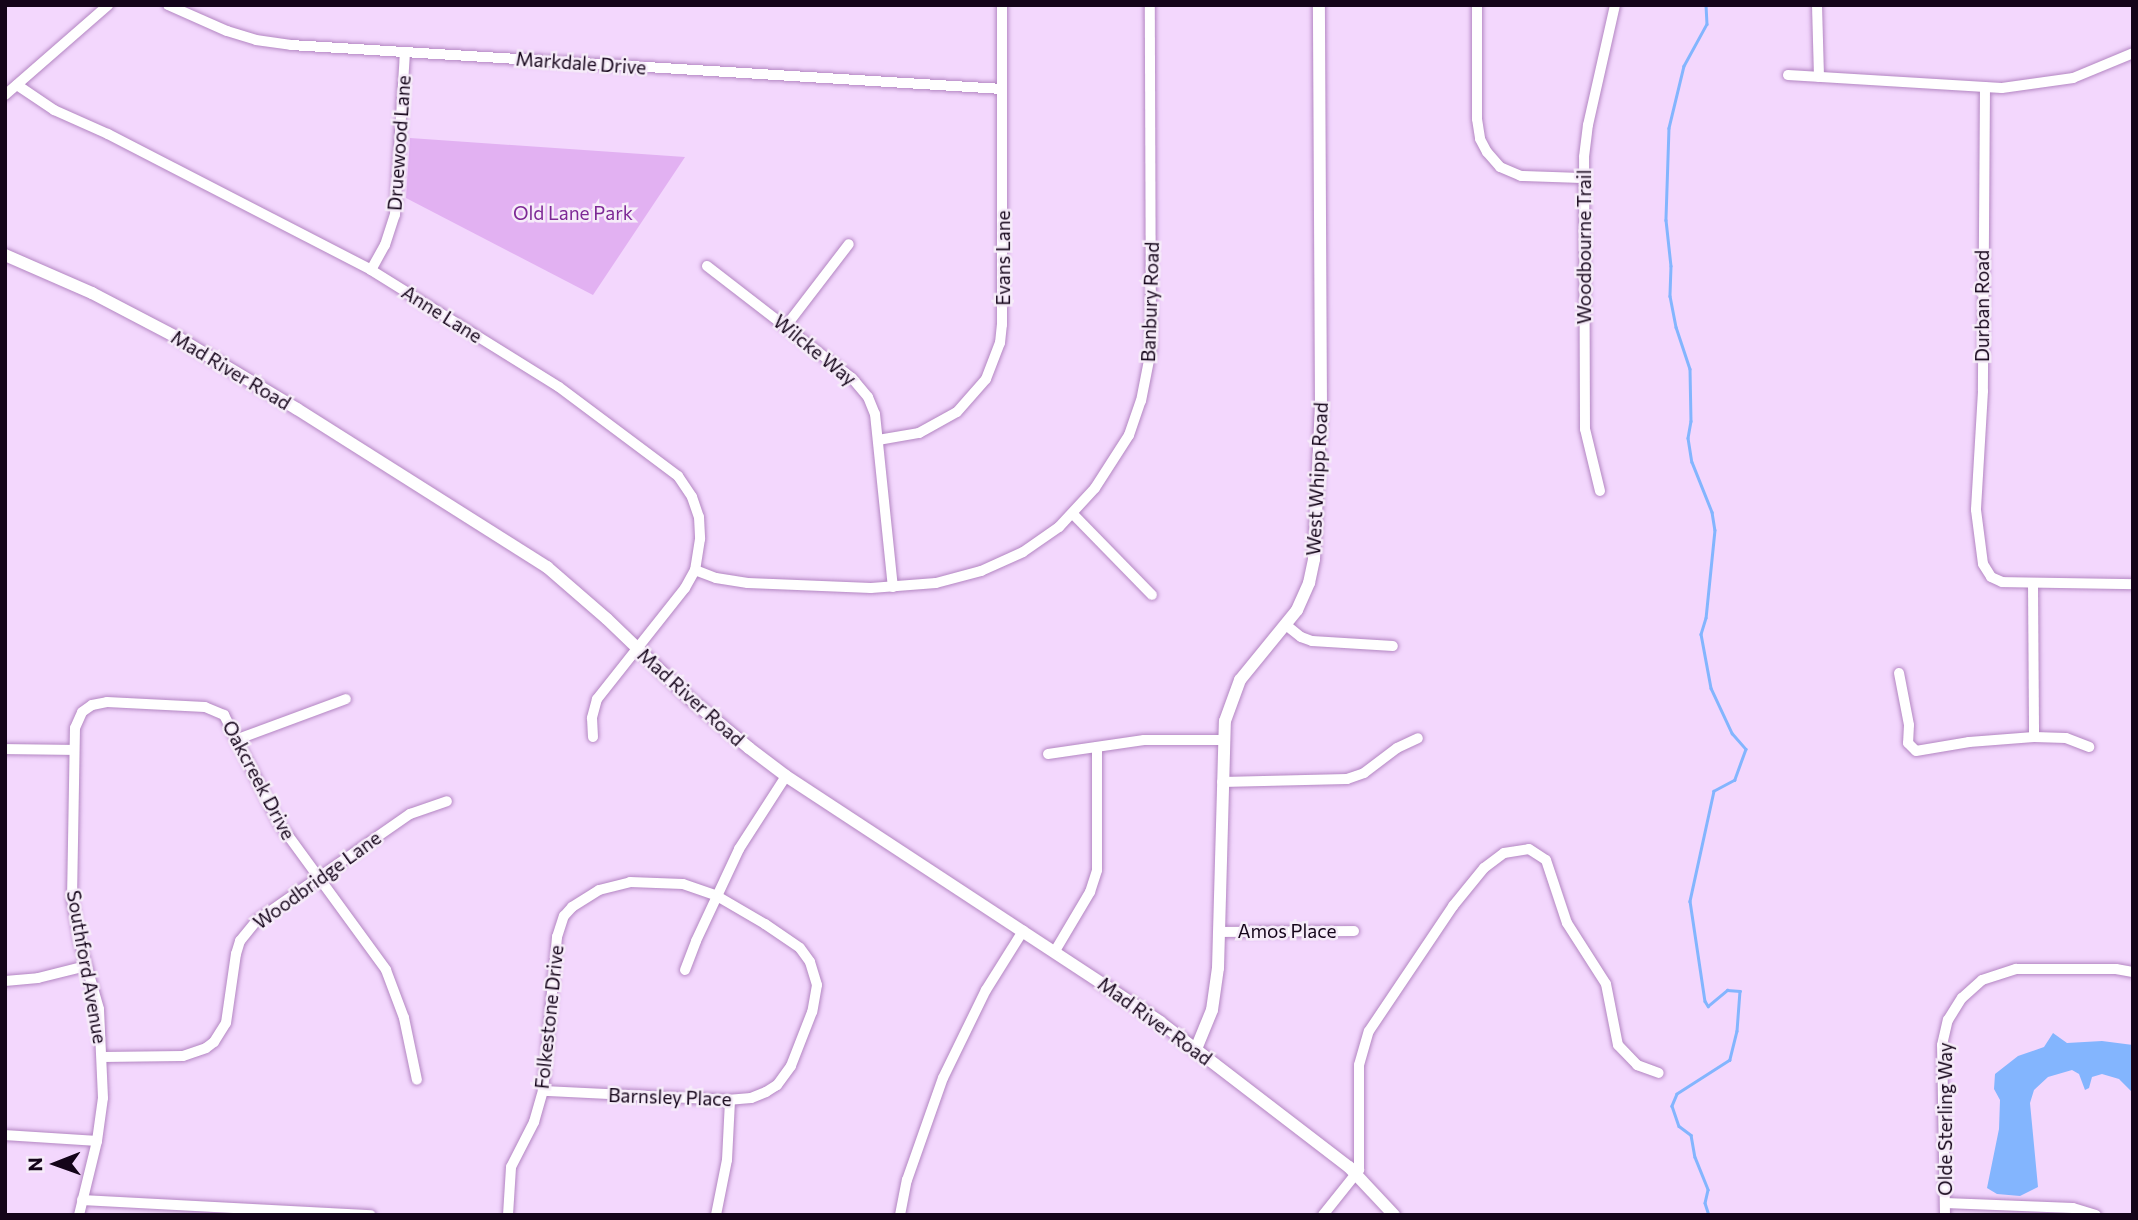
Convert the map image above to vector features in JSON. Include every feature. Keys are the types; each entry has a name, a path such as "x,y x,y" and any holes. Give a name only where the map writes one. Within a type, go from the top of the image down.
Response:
{"street":[{"path":"5,95 107,5"},
{"name":"Markdale Drive","path":"168,5 215,26 256,40 405,52 1002,89"},
{"name":"Evans Lane","path":"878,440 919,433 957,412 976,393 993,363 1002,325 1002,5"},
{"name":"Banbury Road","path":"695,570 716,578 748,583 893,587 936,583 981,571 1023,552 1073,514 1107,472 1129,435 1141,401 1151,350 1150,5"},
{"name":"West Whipp Road","path":"1196,1049 1206,1028 1213,1002 1220,932 1223,740 1229,706 1240,680 1286,625 1309,583 1318,522 1321,407 1319,5"},
{"path":"1477,5 1477,119 1480,139 1487,152 1500,167 1521,176 1584,178"},
{"name":"Woodbourne Trail","path":"1600,491 1585,429 1584,178 1588,125 1615,5"},
{"path":"1817,5 1819,77"},
{"name":"Druewood Lane","path":"371,270 386,245 395,215 405,52"},
{"path":"1788,75 1985,87 2021,86 2073,78 2133,53"},
{"name":"Anne Lane","path":"17,85 54,110 108,134 371,270 559,387 670,469 687,488 699,517 700,539 695,570 685,588 597,699 592,718 593,737"},
{"name":"Durban Road","path":"1985,87 1983,391 1976,510 1986,572 2002,582 2133,584"},
{"path":"786,326 849,244"},
{"name":"Mad River Road","path":"5,255 149,322 297,409 547,567 689,698 786,776 1055,951 1196,1049 1357,1174 1394,1215"},
{"name":"Wilcke Way","path":"707,266 862,388 873,407 893,587"},
{"path":"1073,514 1152,595"},
{"path":"2034,584 2034,737"},
{"path":"1286,625 1301,637 1312,640 1393,646"},
{"path":"1899,673 1909,726 1908,743 1916,751 1969,742 2034,737 2066,738 2089,747"},
{"path":"238,739 346,699"},
{"name":"Oakcreek Drive","path":"74,750 75,728 82,712 92,705 107,702 212,708 224,715 279,823 369,944 392,982 417,1080"},
{"path":"1222,782 1347,779 1364,773 1396,748 1418,738"},
{"path":"1048,754 1144,740 1223,740"},
{"path":"1055,951 1090,892 1097,870 1097,747"},
{"path":"5,749 74,750"},
{"name":"Southford Avenue","path":"74,750 72,899 86,966 99,1009 102,1057 102,1107 97,1141 79,1215"},
{"path":"685,970 739,849 786,776"},
{"name":"Woodbridge Lane","path":"102,1057 183,1056 214,1042 226,1023 236,954 247,930 256,920 410,814 447,801"},
{"path":"1322,1215 1357,1174 1361,1154 1357,1110 1359,1065 1369,1031 1473,880 1496,858 1512,849 1529,849 1546,860 1567,923 1606,984 1618,1045 1637,1065 1659,1073"},
{"name":"Folkestone Drive","path":"508,1215 511,1167 534,1122 543,1091 557,937 564,916 572,907 599,890 644,881 683,884 717,896 800,948 814,972 817,985 812,1012 787,1072"},
{"path":"900,1215 907,1180 943,1078 986,990 1023,931"},
{"name":"Amos Place","path":"1220,932 1354,931"},
{"path":"5,981 38,978 86,966"},
{"name":"Olde Sterling Way","path":"1945,1215 1942,1045 1948,1020 1962,998 1982,980 2017,970 2116,969 2133,972"},
{"name":"Barnsley Place","path":"543,1091 730,1100 751,1098 766,1092 787,1072"},
{"path":"716,1215 727,1160 730,1100"},
{"path":"5,1135 97,1141"},
{"path":"82,1200 371,1215"},
{"path":"1945,1203 2073,1209 2096,1215"}],"green space":[{"name":"Old Lane Park","path":"410,138 685,157 593,295 406,198"}],"water":[{"path":"2053,1033 2067,1043 2102,1041 2133,1045 2133,1093 2119,1079 2102,1074 2092,1077 2089,1088 2085,1090 2079,1074 2072,1070 2048,1077 2034,1090 2030,1103 2038,1187 2020,1196 1997,1194 1987,1188 1999,1129 2000,1100 1994,1089 1995,1074 2018,1056 2044,1047"}],"waterway":[{"path":"1706,5 1707,24 1684,66 1669,128 1666,220 1671,266 1670,296 1676,327 1690,369 1691,421 1688,438 1692,462 1712,512 1715,530 1706,618 1701,634 1711,688 1732,733 1746,749 1735,780 1714,791 1690,901 1705,1001 1708,1006 1727,990 1740,991 1737,1031 1730,1060 1677,1094 1672,1106 1679,1126 1691,1135 1695,1157 1708,1190 1705,1203 1709,1215"}]}
